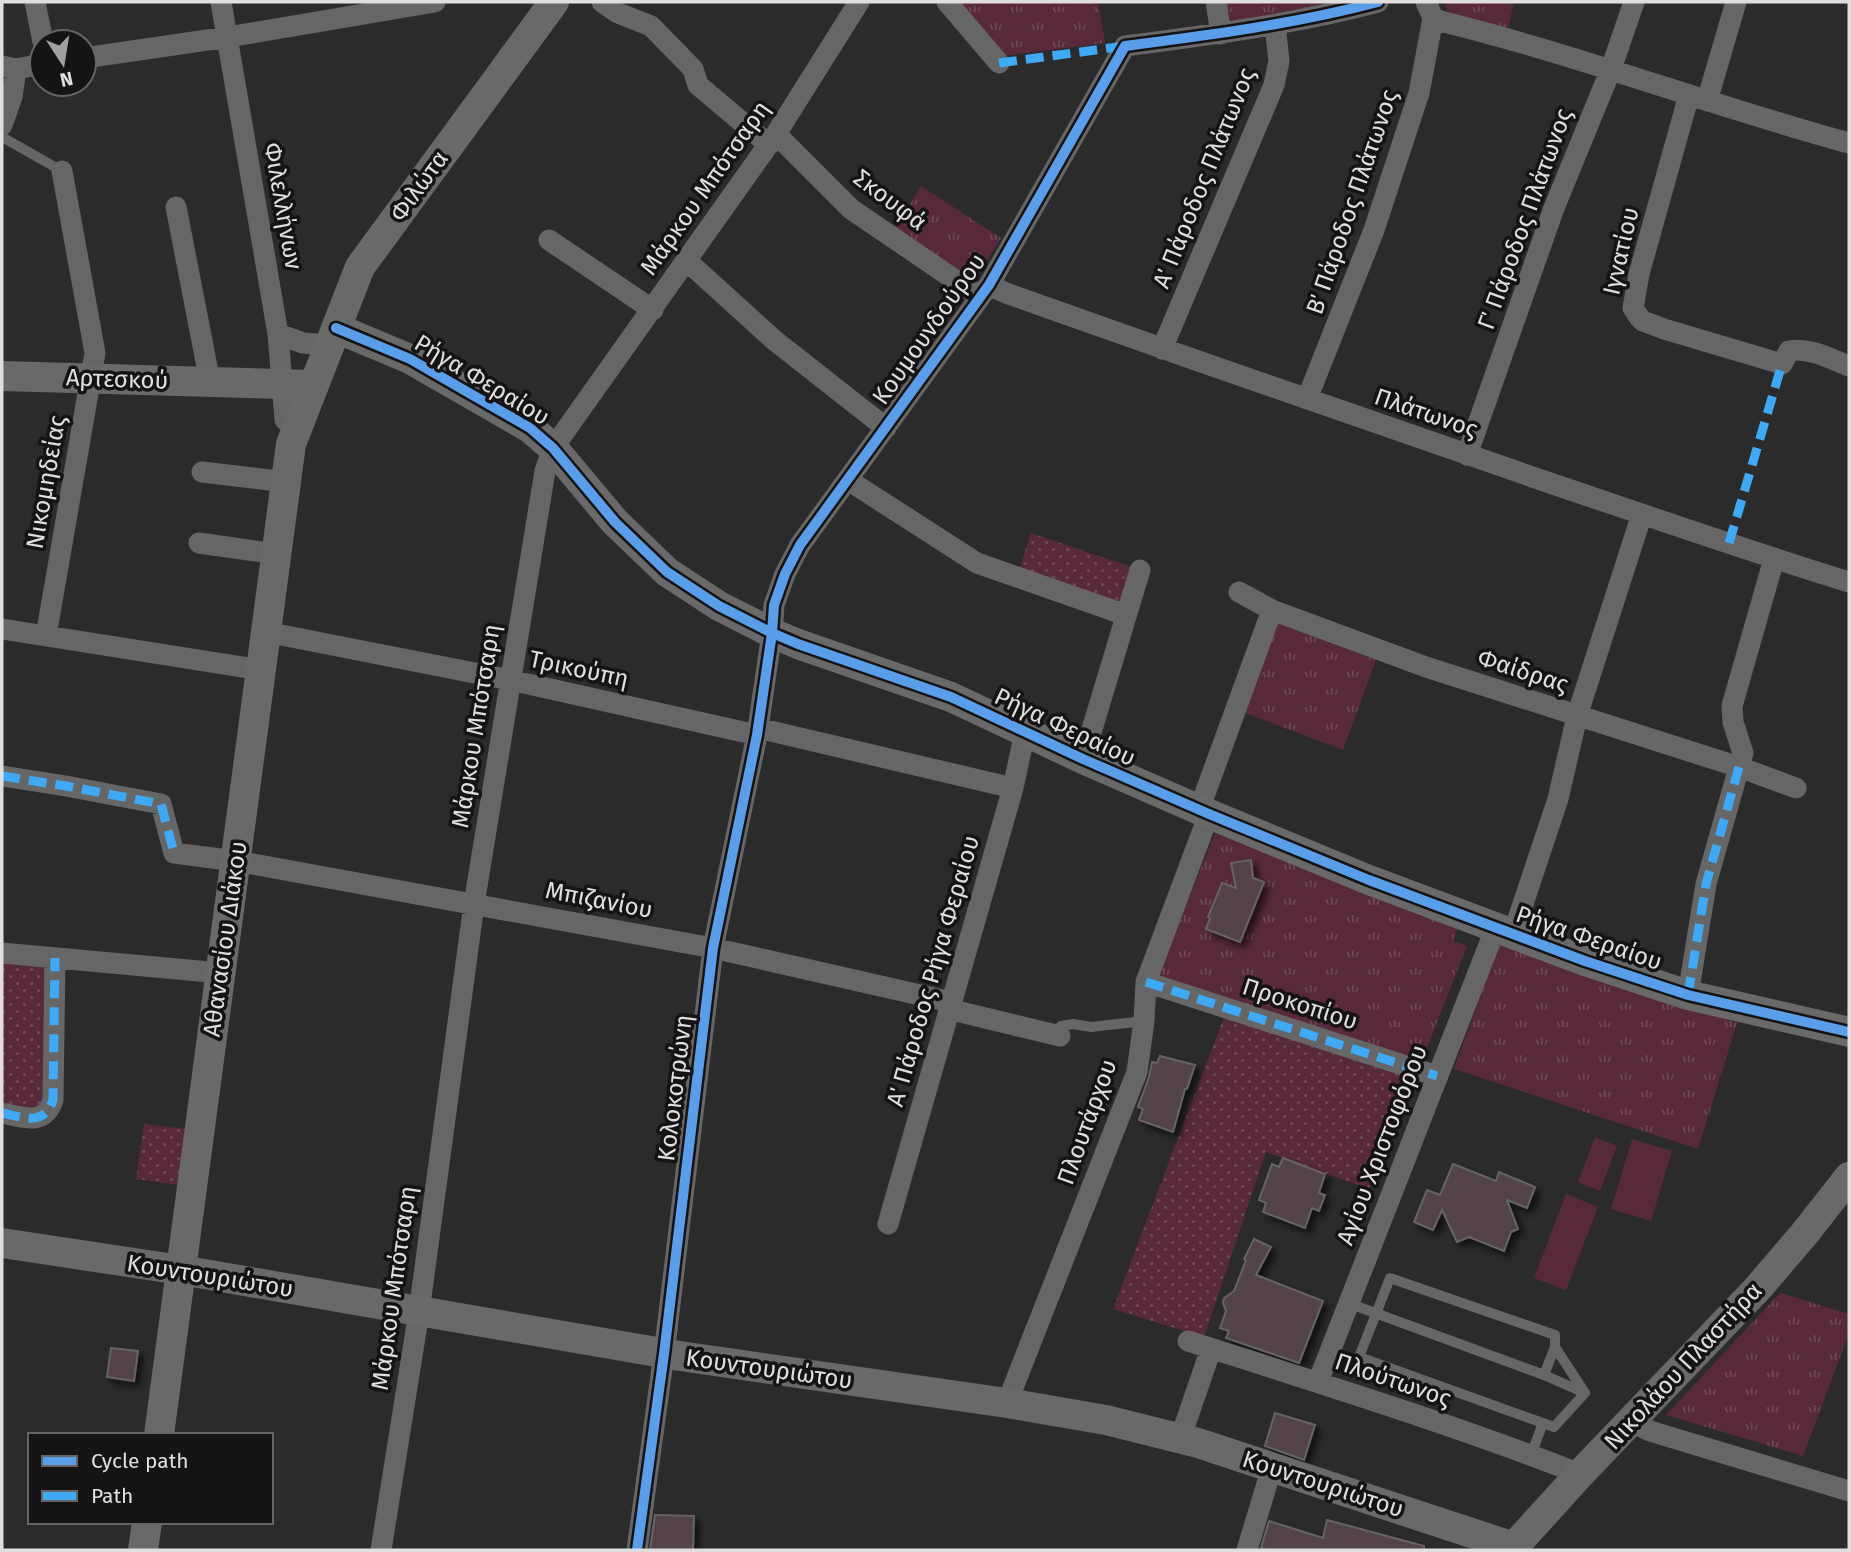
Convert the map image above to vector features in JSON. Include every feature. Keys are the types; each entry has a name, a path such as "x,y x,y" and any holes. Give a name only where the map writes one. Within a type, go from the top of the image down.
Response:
{"street":[{"path":"35,2 40,28"},
{"name":"Φιλελλήνων","path":"221,2 278,334 288,432"},
{"path":"98,56 435,2"},
{"name":"Σκουφά","path":"603,2 618,13 651,26 693,69 698,85 773,139 851,209 984,291"},
{"name":"Μάρκου Μπότσαρη","path":"381,1550 419,1312 474,904 545,471 553,448 773,139 859,2"},
{"path":"947,2 999,63"},
{"path":"1216,2 1221,34 1335,13 1378,2"},
{"name":"Γ΄ Πάροδος Πλάτωνος","path":"1467,455 1554,208 1611,69 1634,2"},
{"path":"1698,98 1736,2"},
{"name":"Φιλώτα","path":"313,385 360,267 546,4"},
{"path":"1430,10 1440,22 1611,69 1849,144"},
{"name":"Β΄ Πάροδος Πλάτωνος","path":"1307,399 1374,230 1419,93 1430,10"},
{"name":"Α΄ Πάροδος Πλάτωνος","path":"1162,349 1274,85 1279,61 1275,25"},
{"name":"Κουμουνδούρου","path":"772,633 774,605 785,574 800,545 984,291 1125,46 1221,34"},
{"path":"2,125 12,97 9,67 28,65"},
{"name":"Ιγνατίου","path":"1698,98 1639,274 1633,304 1635,313 1643,321 1664,329 1782,364 1789,351 1804,350 1849,366"},
{"name":"Νικομηδείας","path":"46,636 95,353 62,171"},
{"path":"176,207 221,383"},
{"path":"549,240 653,310"},
{"path":"687,261 774,340 886,428"},
{"name":"Πλάτωνος","path":"984,291 1006,293 1467,455 1849,582"},
{"path":"278,334 303,343 333,337"},
{"name":"Αρτεσκού","path":"282,376 333,337"},
{"name":"Ρήγα Φεραίου","path":"333,337 410,359 530,428 553,448 615,522 667,572 719,606 772,633 951,697 1083,760 1204,812 1369,880 1504,931 1688,995 1849,1032"},
{"name":"Αρτεσκού","path":"2,376 221,383 282,376 313,385"},
{"name":"Αθανασίου Διάκου","path":"159,1433 277,554 286,482 288,432 313,385"},
{"path":"202,472 286,482"},
{"path":"848,480 977,564 1126,615"},
{"name":"Αγίου Χριστοφόρου","path":"1318,1382 1437,1076 1504,931 1558,799 1577,716 1642,514"},
{"path":"199,543 277,554"},
{"path":"1688,995 1706,884 1743,753 1732,722 1732,706 1774,559"},
{"path":"1083,760 1140,570"},
{"name":"Φαίδρας","path":"1239,592 1272,610 1426,667 1739,767 1796,788"},
{"name":"Πλουτάρχου","path":"1007,1403 1136,1072 1144,1021 1146,982 1272,610"},
{"path":"2,629 261,670"},
{"name":"Τρικούπη","path":"266,632 758,731 1013,788"},
{"name":"Κολοκοτρώνη","path":"637,1550 664,1354 713,948 758,731 772,633"},
{"name":"Α΄ Πάροδος Ρήγα Φεραίου","path":"888,1224 1013,788 1025,732"},
{"name":"Μπιζανίου","path":"2,776 161,804 174,853 236,861 713,948 1056,1035"},
{"path":"2,953 221,973"},
{"path":"2,1113 32,1118 50,1110 53,1100 55,958"},
{"name":"Προκοπίου","path":"1146,982 1437,1076"},
{"name":"Νικολάου Πλαστήρα","path":"1516,1549 1580,1474 1758,1288 1849,1177"},
{"name":"Κουντουριώτου","path":"2,1243 181,1270 664,1354 1007,1403 1106,1420 1198,1443 1516,1549"},
{"name":"Πλούτωνος","path":"1188,1341 1318,1382 1580,1474"},
{"path":"1180,1439 1211,1349"},
{"path":"1632,1422 1650,1431 1849,1491"},
{"path":"1247,1550 1272,1468"},
{"path":"143,1550 147,1524"}],"lane":[{"path":"2,137 62,171"},
{"path":"1056,1035 1061,1026 1073,1024 1091,1027 1144,1021"},
{"path":"1544,1375 1555,1347 1555,1335 1391,1278 1359,1357 1554,1427 1585,1393"},
{"path":"1348,1303 1544,1375 1585,1393"},
{"path":"1555,1347 1585,1393"},
{"path":"1531,1455 1543,1423"}],"green space":[{"path":"955,2 1098,2 1105,43 1002,56"},
{"path":"1220,2 1338,2 1225,25"},
{"path":"1445,2 1514,2 1508,29 1448,13"},
{"path":"921,186 1001,238 972,284 893,233"},
{"path":"1031,533 1137,569 1124,609 1018,573"},
{"path":"1277,623 1376,660 1343,750 1243,712"},
{"path":"1215,833 1458,928 1453,941 1467,946 1422,1061 1158,976"},
{"path":"1500,943 1737,1023 1698,1149 1454,1069"},
{"path":"2,960 48,965 46,1098 41,1109 2,1108"},
{"path":"1224,1017 1412,1079 1369,1189 1266,1152 1204,1337 1113,1309"},
{"path":"144,1124 186,1129 178,1185 136,1179"},
{"path":"1595,1137 1617,1146 1600,1191 1578,1182"},
{"path":"1632,1139 1672,1151 1651,1221 1611,1209"},
{"path":"1566,1194 1598,1207 1566,1290 1534,1278"},
{"path":"1780,1293 1849,1314 1849,1333 1803,1456 1666,1415"}],"building":[{"path":"1251,860 1253,878 1264,882 1240,942 1206,929 1222,883 1236,888 1231,863"},
{"path":"1160,1056 1195,1065 1173,1132 1139,1120 1143,1109 1138,1107 1152,1062 1157,1063"},
{"path":"1283,1158 1325,1174 1319,1193 1325,1195 1319,1211 1312,1208 1305,1228 1263,1212 1266,1203 1259,1200 1272,1164 1279,1167"},
{"path":"1453,1164 1496,1181 1499,1172 1535,1187 1527,1208 1507,1200 1518,1229 1511,1232 1504,1251 1469,1237 1457,1242 1442,1210 1433,1230 1414,1222 1427,1190 1440,1195"},
{"path":"1254,1239 1271,1247 1256,1275 1323,1301 1299,1363 1226,1338 1229,1331 1220,1328 1226,1311 1224,1298 1234,1291 1246,1260 1244,1259"},
{"path":"111,1348 138,1351 134,1381 107,1377"},
{"path":"1275,1413 1315,1425 1304,1460 1265,1446"},
{"path":"655,1515 694,1516 693,1550 650,1550"},
{"path":"1327,1520 1424,1546 1424,1550 1261,1548 1269,1521 1323,1538"}],"marked path":[{"path":"999,63 1125,46"},
{"path":"1729,543 1782,364"},
{"path":"1688,995 1706,884 1739,767"},
{"path":"2,776 161,804 174,853"},
{"path":"2,1113 25,1118 38,1117 44,1114 53,1100 55,958"},
{"path":"1146,982 1437,1076"}],"cycle path":[{"path":"637,1550 664,1354 713,948 757,735 774,605 785,574 800,545 989,285 1125,46 1284,23 1378,2"},
{"path":"336,328 410,359 530,428 553,448 615,522 667,572 719,606 772,633 951,697 1209,814 1369,880 1585,961 1688,995 1849,1032"}]}
